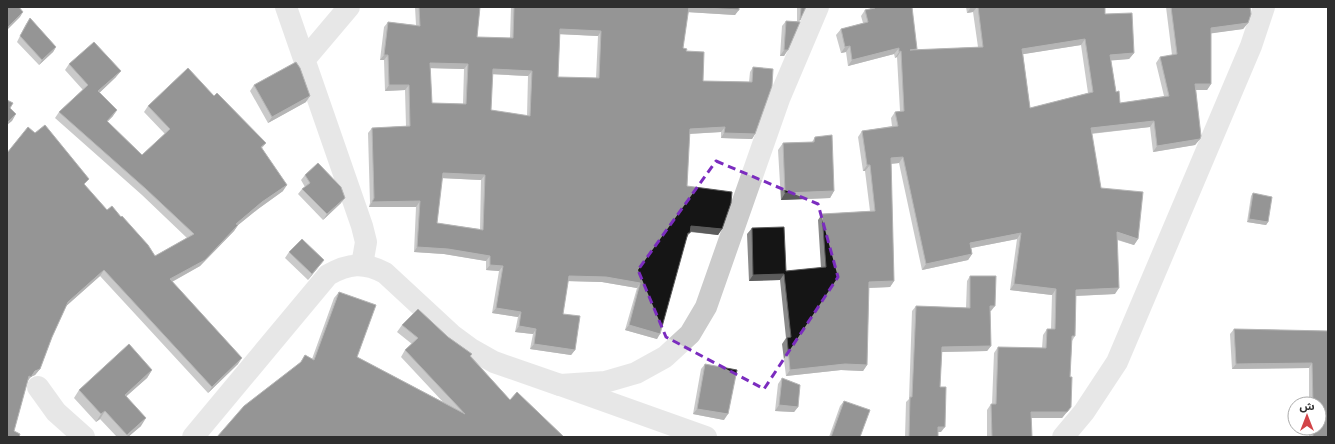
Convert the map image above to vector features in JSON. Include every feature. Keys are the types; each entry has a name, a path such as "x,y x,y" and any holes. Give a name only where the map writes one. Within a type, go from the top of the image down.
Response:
{"street":[{"path":"286,7 362,226 366,242 362,265"},
{"path":"305,60 348,7"},
{"path":"560,385 606,382 636,373 665,357 690,334 706,307 779,99 818,7"},
{"path":"1063,437 1084,412 1117,362 1251,46 1264,7"},
{"path":"193,437 328,276 339,269 362,265 374,267 385,273 452,335 471,349 494,362 560,385 672,431 706,437"},
{"path":"38,387 56,412 84,437"}],"highlighted area":[{"path":"716,161 818,204 838,277 764,389 666,337 638,270"}],"building":[{"path":"7,7 19,7 23,12 7,28"},
{"path":"419,7 480,7 477,37 513,38 514,7 689,7 683,48 687,49 686,51 704,52 703,81 752,82 753,67 773,69 772,86 755,134 724,133 725,127 690,129 687,186 732,192 731,203 722,229 691,226 660,334 629,325 640,283 606,277 569,276 563,314 580,316 575,350 534,344 536,329 519,326 521,312 496,308 503,266 490,265 490,256 448,249 417,247 420,201 372,202 374,198 372,128 410,126 409,85 389,85 388,55 384,55 388,22 420,26","holes":["560,29 601,31 599,78 558,77","430,63 468,64 466,104 432,103","493,69 532,71 530,116 491,110","443,173 485,175 483,230 437,223"]},
{"path":"689,7 739,7 739,10"},
{"path":"801,7 806,7 800,20"},
{"path":"912,7 917,49 910,50 983,47 978,7 1105,7 1105,14 1132,13 1134,53 1110,55 1116,92 1119,91 1120,103 1169,96 1160,57 1177,54 1171,7 1250,7 1251,14 1248,23 1211,28 1211,84 1195,84 1201,136 1200,139 1157,146 1154,121 1091,128 1101,188 1143,192 1138,239 1117,232 1119,288 1076,290 1075,336 1072,336 1070,377 1072,377 1071,407 1067,412 1031,412 1032,437 992,437 991,404 996,404 998,347 1046,348 1047,329 1055,329 1056,289 1014,284 1021,233 970,243 972,254 926,264 903,157 891,158 894,281 869,282 867,365 845,364 790,370 787,338 791,337 784,274 753,275 752,228 784,227 786,271 826,267 822,214 875,211 870,165 867,165 862,131 898,126 895,112 904,111 901,51 899,52 899,48 852,60 850,46 845,47 841,29 868,22 865,10 875,8","holes":["1085,39 1093,92 1030,108 1022,49"]},
{"path":"30,18 56,47 42,60 20,36"},
{"path":"786,21 800,22 788,50 784,50"},
{"path":"94,42 121,71 98,91 117,110 107,121 142,155 170,129 148,106 188,68 214,96 217,93 266,143 261,147 287,185 262,202 236,224 238,225 205,260 170,279 242,358 212,387 104,270 68,302 52,337 40,369 35,371 31,377 29,376 14,431 20,434 19,437 7,437 7,153 28,127 35,133 45,125 89,179 84,184 107,210 112,206 121,217 122,216 148,245 155,256 194,234 146,189 59,112 88,85 69,64"},
{"path":"296,62 300,68 310,96 272,117 254,85"},
{"path":"7,100 13,103 10,108 16,114 7,123"},
{"path":"832,135 834,191 785,193 783,143 814,142 815,137"},
{"path":"318,163 341,187 345,198 327,214 302,189 310,183 305,175"},
{"path":"1253,193 1272,197 1268,222 1249,219"},
{"path":"302,239 324,260 312,274 289,252"},
{"path":"970,276 996,276 995,306 990,306 991,346 942,347 940,387 946,387 945,427 938,427 938,437 909,437 916,306 970,308"},
{"path":"339,292 376,305 357,357 465,414 405,350 418,338 402,325 418,309 448,337 472,354 470,356 510,400 517,392 564,437 217,437 244,406 301,362 305,355 314,360"},
{"path":"1234,329 1328,331 1328,437 1313,437 1327,436 1327,396 1313,396 1312,363 1236,364"},
{"path":"129,344 152,370 125,395 146,418 127,435 105,411 101,414 79,390"},
{"path":"705,364 737,370 728,414 697,409"},
{"path":"782,378 800,385 798,407 779,405"},
{"path":"844,401 870,410 860,437 831,437"}]}
